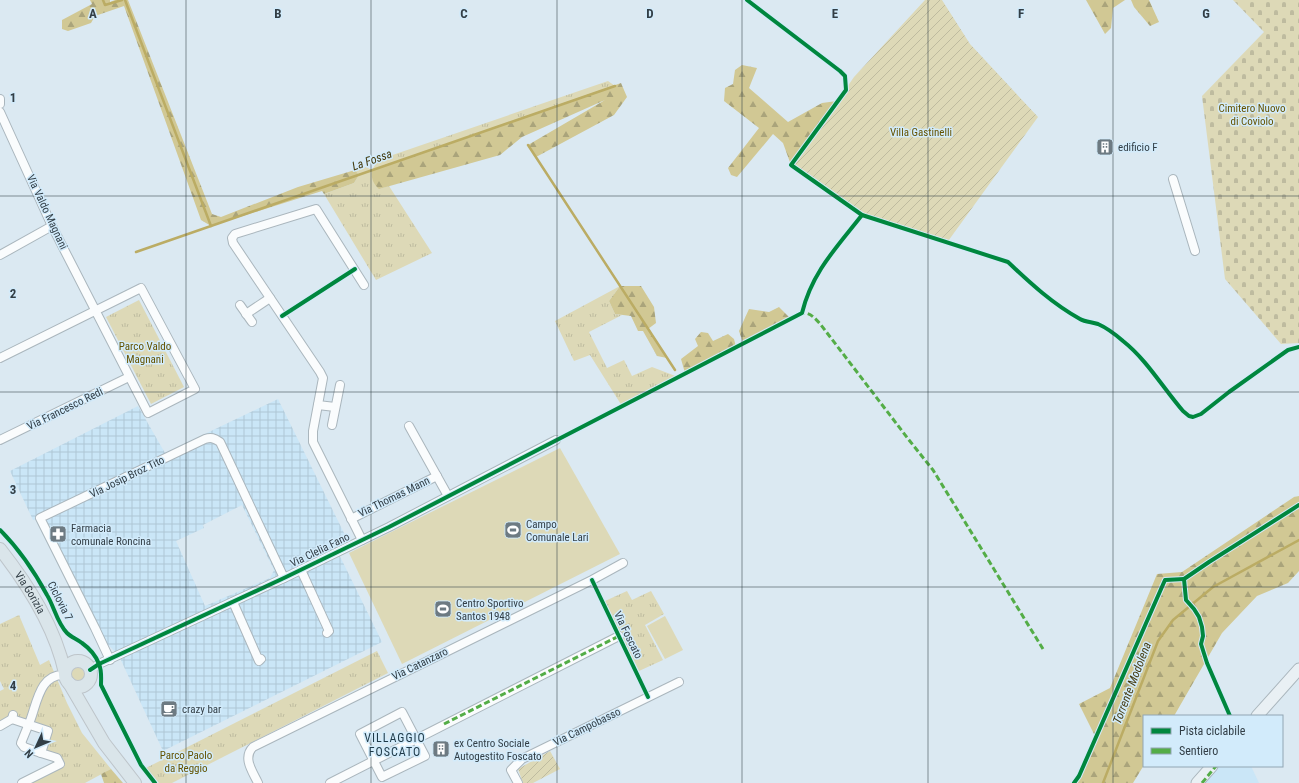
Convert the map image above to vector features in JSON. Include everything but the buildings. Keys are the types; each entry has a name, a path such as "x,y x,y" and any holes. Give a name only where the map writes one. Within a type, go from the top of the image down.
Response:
{"main road":[{"name":"Via Gorizia","path":"0,550 15,568 32,594 54,639 61,657 66,677 88,716 104,743 134,783"},
{"name":"Via Gorizia","path":"54,639 87,671 84,706 88,716"},
{"path":"79,662 87,671 86,684 79,687 72,686 66,677 66,669 71,663 79,662"}],"street":[{"path":"0,99 0,104"},
{"name":"Via Valdo Magnani","path":"0,112 52,226 95,311 148,413 195,389 141,288 95,311"},
{"path":"1172,179 1195,251"},
{"name":"Via Thomas Mann","path":"362,540 313,442 313,431 323,378 233,243 232,238 235,234 316,209 364,284"},
{"path":"0,255 52,226"},
{"path":"246,314 270,298"},
{"path":"240,305 252,322"},
{"path":"0,358 95,311"},
{"name":"Via Francesco Redi","path":"0,440 129,377"},
{"path":"332,425 340,385"},
{"path":"318,405 335,407"},
{"name":"Via Thomas Mann","path":"409,426 448,496"},
{"name":"Via Josip Broz Tito","path":"110,660 96,628 40,518 205,439 215,438 220,442 284,578"},
{"name":"Via Clelia Fano","path":"87,671 362,540 556,440"},
{"name":"Via Thomas Mann","path":"351,519 437,476"},
{"name":"Via Catanzaro","path":"258,783 248,756 253,747 592,580 623,563"},
{"name":"Via Clelia Fano","path":"301,570 329,631 327,634"},
{"path":"233,602 259,661 261,660"},
{"name":"Via Foscato","path":"330,783 619,636"},
{"path":"1258,715 1299,670"},
{"path":"22,783 60,764 57,758 24,747 22,743 43,684 53,676 60,674 66,677"},
{"name":"Via Campobasso","path":"518,783 511,770 522,759 679,682"},
{"path":"402,712 425,756 382,777 374,761 360,734 402,712"},
{"path":"0,726 13,717 48,731 41,753"},
{"path":"1190,783 1210,768"},
{"path":"1197,783 1210,768"}],"shaded area":[{"path":"278,399 345,535 333,542 382,642 163,751 119,656 97,633 40,519 33,520 10,471 138,406 165,453","holes":["242,505 274,570 270,578 205,606 176,541 204,528 203,525"]},
{"path":"1218,767 1251,767 1259,783 1204,783"}],"green space":[{"path":"90,0 110,0 110,2 115,0 128,0 212,214 221,217 298,187 355,170 359,175 354,183 324,194 322,191 211,226 201,220 124,6 95,16 91,23 68,31 62,29 62,20 92,4"},
{"name":"Villa Gastinelli","path":"925,0 942,0 970,44 1038,117 946,244 864,214 793,165 854,77"},
{"path":"1086,0 1125,0 1113,8 1111,28 1105,34"},
{"path":"1131,0 1149,0 1159,22 1150,26 1134,7"},
{"name":"Cimitero Nuovo di Coviolo","path":"1233,0 1299,0 1299,343 1281,344 1225,279 1202,96 1264,32"},
{"path":"742,65 757,68 749,88 788,122 822,103 837,101 791,165 783,143 773,134 737,177 731,175 728,168 759,128 724,101 725,88 733,84 735,70"},
{"path":"608,81 615,86 379,189 389,186 432,253 376,280 324,194 354,183 359,175 355,170 366,167 372,170 378,160"},
{"path":"621,83 627,97 614,115 536,157 528,145 605,100 522,137 500,155 379,189 373,181 372,170"},
{"path":"620,286 609,301 615,314 622,315 589,332 607,368 624,360 632,376 652,367 678,377 622,406 590,355 574,361 555,321"},
{"path":"620,286 641,286 654,307 656,323 648,329 667,358 657,356 643,331 638,331 631,316 615,314 609,301"},
{"name":"Parco Valdo Magnani","path":"139,300 184,387 151,404 106,317"},
{"path":"779,307 791,319 743,343 739,331 749,309 769,312"},
{"path":"701,332 708,333 713,341 728,334 734,339 736,347 685,373 681,359 698,346 695,339"},
{"name":"Centro Sportivo Santos 1948","path":"560,448 620,554 402,664 349,553"},
{"path":"1299,496 1299,571 1288,583 1257,596 1222,633 1175,715 1143,715 1143,767 1133,783 1073,783 1095,736 1079,704 1110,688 1157,574 1182,572 1294,497"},
{"path":"627,591 632,600 651,591 664,614 645,625 663,660 639,671 605,601"},
{"path":"19,615 40,665 49,660 67,703 82,733 111,769 85,783 31,783 29,779 60,764 41,753 48,731 12,719 0,723 0,691 4,689 0,681 0,624"},
{"path":"665,616 683,650 665,659 647,626"},
{"name":"Parco Paolo da Reggio","path":"377,651 388,673 172,783 159,783 146,768"},
{"path":"73,667 78,667 83,671 85,678 83,682 77,683 72,681 69,673"},
{"path":"550,751 560,769 533,783 523,783 518,769"},
{"path":"111,769 123,783 104,783 101,774"}],"waterway":[{"path":"103,0 105,5 122,0"},
{"path":"125,0 211,226"},
{"name":"La Fossa","path":"136,252 615,86"},
{"path":"528,145 675,370"},
{"name":"Torrente Modolena","path":"1103,783 1158,641 1173,620 1213,587 1299,540"}],"marked path":[{"path":"799,314 808,314 814,317 821,325 933,470 1043,649"},
{"path":"444,724 619,636"},
{"path":"1202,783 1215,767"}],"cycle path":[{"path":"747,0 845,76 846,90 791,165 862,215 1008,262 1060,307 1082,320 1096,323 1120,338 1140,357 1183,411 1189,416 1193,417 1201,414 1288,350 1299,347"},
{"path":"90,670 99,664 284,578 389,527 802,313 806,298 819,272 862,215"},
{"path":"282,316 355,269"},
{"path":"1230,715 1207,663 1201,644 1203,636 1202,627 1199,617 1186,600 1184,579 1299,505"},
{"name":"Ciclovia 7","path":"0,530 14,545 42,586 64,629 87,647 96,658 101,669 101,685 141,765 155,783"},
{"path":"1074,783 1079,776 1165,580 1184,579"},
{"path":"592,580 648,697"}],"place":[{"name":"edificio F","path":"1105,147"},
{"name":"Campo Comunale Lari","path":"513,530"},
{"name":"Farmacia comunale Roncina","path":"58,534"},
{"name":"Centro Sportivo Santos 1948","path":"443,609"},
{"name":"crazy bar","path":"169,709"},
{"name":"ex Centro Sociale Autogestito Foscato","path":"441,749"}],"district":[{"name":"VILLAGGIO FOSCATO","path":"395,745"}]}
